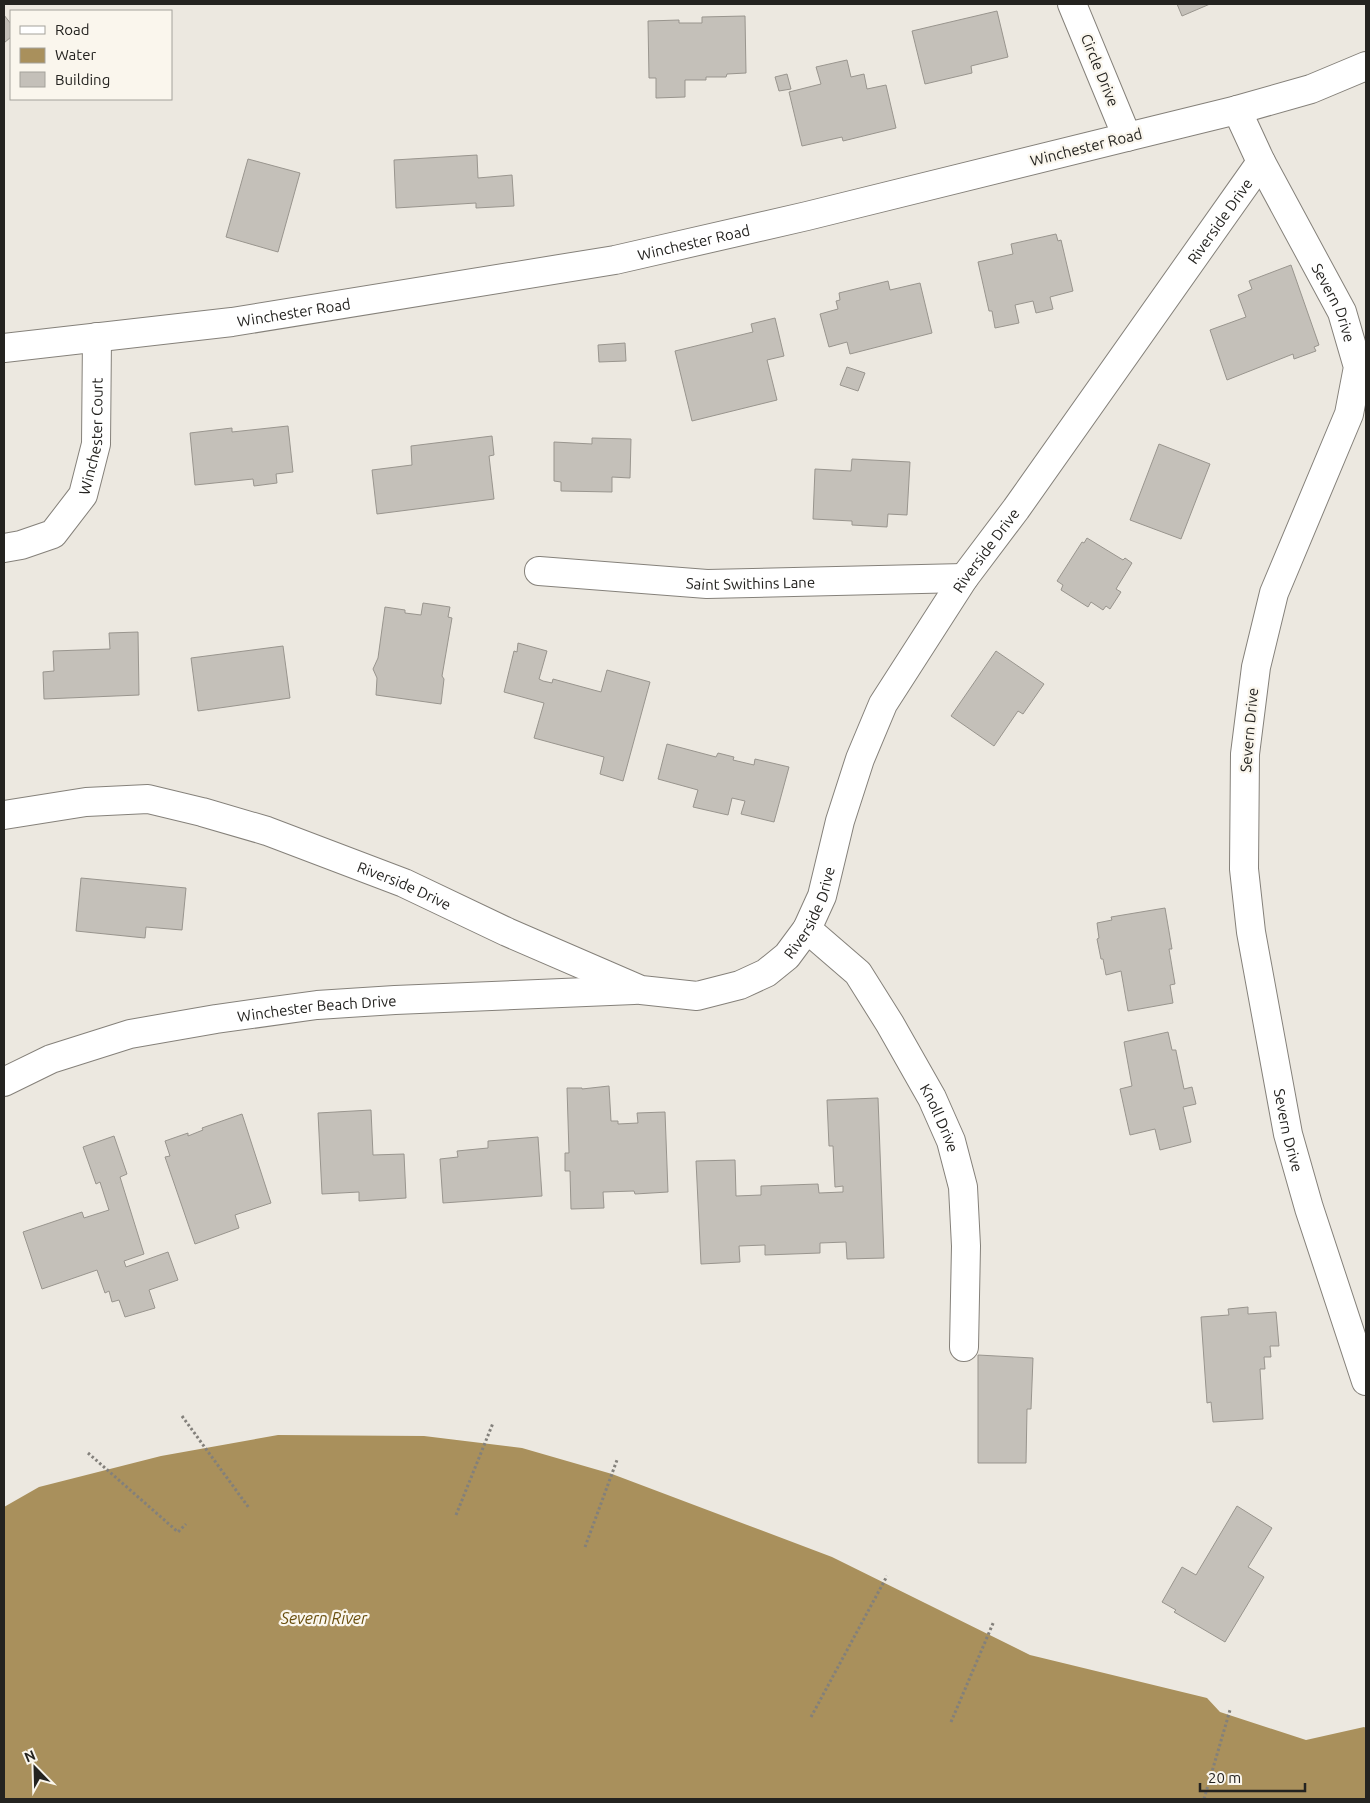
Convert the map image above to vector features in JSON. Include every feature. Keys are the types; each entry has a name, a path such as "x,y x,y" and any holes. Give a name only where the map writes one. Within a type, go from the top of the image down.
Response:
{"street":[{"name":"Circle Drive","path":"1072,4 1127,137"},
{"name":"Winchester Road","path":"4,348 232,322 615,260 807,216 1237,110 1311,89 1366,66"},
{"name":"Severn Drive","path":"1237,110 1261,162 1342,312 1358,367 1349,414 1274,593 1256,667 1245,754 1244,870 1250,932 1288,1134 1309,1208 1366,1381"},
{"name":"Riverside Drive","path":"4,815 86,802 148,799 268,831 404,883 507,932 641,990 697,996 740,985 766,973 787,956 807,929 822,896 840,821 860,759 883,704 964,578 1016,509 1261,162"},
{"name":"Winchester Court","path":"4,548 20,545 53,534 83,495 96,444 97,337"},
{"name":"Saint Swithins Lane","path":"539,571 707,584 964,578"},
{"name":"Knoll Drive","path":"807,929 858,973 932,1098 951,1141 963,1188 966,1246 964,1347"},
{"name":"Winchester Beach Drive","path":"4,1082 51,1060 130,1034 317,1005 385,1000 641,990"}],"path":[{"path":"182,1416 249,1508"},
{"path":"456,1515 493,1423"},
{"path":"88,1453 178,1532 186,1524"},
{"path":"585,1547 617,1460"},
{"path":"811,1718 887,1576"},
{"path":"951,1722 994,1621"},
{"path":"1204,1799 1230,1710"}],"water":[{"name":"Severn River","path":"278,1435 424,1436 522,1448 612,1474 832,1557 1030,1655 1207,1698 1220,1712 1306,1740 1364,1727 1366,1728 1366,1799 4,1799 4,1507 39,1487 161,1456"}],"building":[{"path":"1177,4 1210,4 1182,16"},
{"path":"997,11 1008,57 971,66 972,73 925,84 912,31"},
{"path":"4,15 10,23 10,38 4,43"},
{"path":"745,16 746,73 727,74 726,77 706,77 706,80 685,80 685,97 656,98 656,78 649,78 648,21 679,20 679,23 702,23 702,17"},
{"path":"847,60 851,77 864,74 867,89 886,85 896,128 843,141 842,137 802,146 789,92 821,84 816,67"},
{"path":"787,74 791,89 779,91 775,77"},
{"path":"477,155 478,178 512,175 514,206 476,208 476,203 396,208 394,160"},
{"path":"248,159 300,173 278,252 226,237"},
{"path":"1056,234 1058,241 1061,240 1073,291 1050,297 1053,309 1036,313 1033,301 1015,305 1019,323 995,328 992,311 989,311 978,262 1013,254 1011,244"},
{"path":"1291,265 1319,345 1314,347 1316,351 1294,359 1293,354 1227,380 1210,330 1246,317 1238,295 1252,289 1249,281"},
{"path":"888,281 890,290 920,283 932,333 850,354 847,342 829,347 820,314 838,309 836,301 840,300 839,293"},
{"path":"775,318 784,356 767,360 777,400 692,421 675,351 753,332 751,324"},
{"path":"625,343 626,361 599,362 598,345"},
{"path":"847,367 865,373 858,391 840,385"},
{"path":"288,426 293,472 276,474 277,483 254,486 253,479 195,485 190,433 232,428 232,432"},
{"path":"492,436 494,455 489,456 494,499 377,514 372,470 412,465 411,446"},
{"path":"592,438 631,439 630,478 612,477 612,492 561,491 561,482 554,481 554,442 592,444"},
{"path":"1159,444 1210,464 1181,539 1130,520"},
{"path":"852,459 910,462 907,515 888,514 887,527 852,525 852,521 813,519 815,469 851,471"},
{"path":"1087,538 1123,560 1125,558 1132,563 1116,589 1121,592 1110,609 1106,606 1103,610 1091,602 1088,607 1061,590 1063,585 1057,581 1082,542 1084,543"},
{"path":"423,603 450,607 448,617 452,618 442,676 444,679 441,704 376,695 377,678 373,669 378,658 385,607 405,610 405,613 421,615"},
{"path":"138,632 139,695 44,699 43,672 54,671 53,651 110,649 109,633"},
{"path":"518,643 547,651 539,679 543,681 552,683 553,679 601,692 607,670 650,682 623,781 600,774 604,757 534,738 544,703 504,692 514,651 517,652"},
{"path":"283,646 290,698 198,711 191,658"},
{"path":"996,651 1044,684 1023,714 1018,711 994,746 951,716"},
{"path":"667,744 716,757 718,753 734,757 733,760 754,765 755,759 789,767 774,822 741,814 745,801 732,798 728,815 693,807 698,790 658,779"},
{"path":"81,878 186,888 182,930 146,927 145,938 76,931"},
{"path":"1165,908 1172,949 1169,949 1175,984 1170,985 1173,1003 1128,1011 1121,971 1106,975 1097,939 1099,938 1097,923 1112,920 1111,917"},
{"path":"1168,1032 1172,1050 1176,1050 1184,1089 1192,1087 1196,1104 1183,1107 1191,1142 1160,1150 1155,1129 1130,1135 1120,1089 1132,1086 1124,1042"},
{"path":"609,1086 611,1121 618,1121 618,1124 638,1123 637,1113 665,1112 668,1192 635,1194 634,1191 603,1192 604,1208 571,1209 570,1171 565,1171 565,1153 569,1153 567,1088 582,1089"},
{"path":"878,1098 884,1258 847,1259 846,1242 820,1243 820,1253 765,1255 765,1245 739,1246 740,1262 701,1264 696,1161 735,1160 736,1196 761,1195 761,1186 818,1184 819,1193 843,1192 843,1186 835,1187 833,1146 829,1146 827,1100"},
{"path":"371,1110 373,1155 404,1154 406,1198 359,1201 359,1192 322,1194 318,1113"},
{"path":"242,1114 271,1203 235,1215 239,1228 195,1244 165,1157 170,1156 165,1141 188,1133 188,1136 203,1130 202,1128"},
{"path":"114,1136 127,1174 120,1177 144,1254 124,1261 126,1267 168,1252 178,1280 149,1290 155,1308 125,1317 119,1300 112,1302 109,1291 105,1293 97,1270 42,1289 23,1232 82,1212 84,1218 109,1210 100,1182 96,1184 83,1147"},
{"path":"538,1137 542,1196 443,1203 440,1159 458,1157 457,1151 488,1148 488,1141"},
{"path":"1248,1307 1248,1314 1276,1312 1279,1346 1270,1346 1271,1357 1264,1357 1265,1369 1260,1369 1263,1419 1213,1422 1211,1402 1207,1403 1201,1317 1229,1315 1228,1309"},
{"path":"978,1355 1033,1358 1031,1409 1027,1409 1026,1463 978,1463"},
{"path":"1237,1506 1272,1528 1248,1567 1264,1577 1225,1642 1174,1612 1176,1610 1162,1602 1182,1567 1196,1575"}]}
